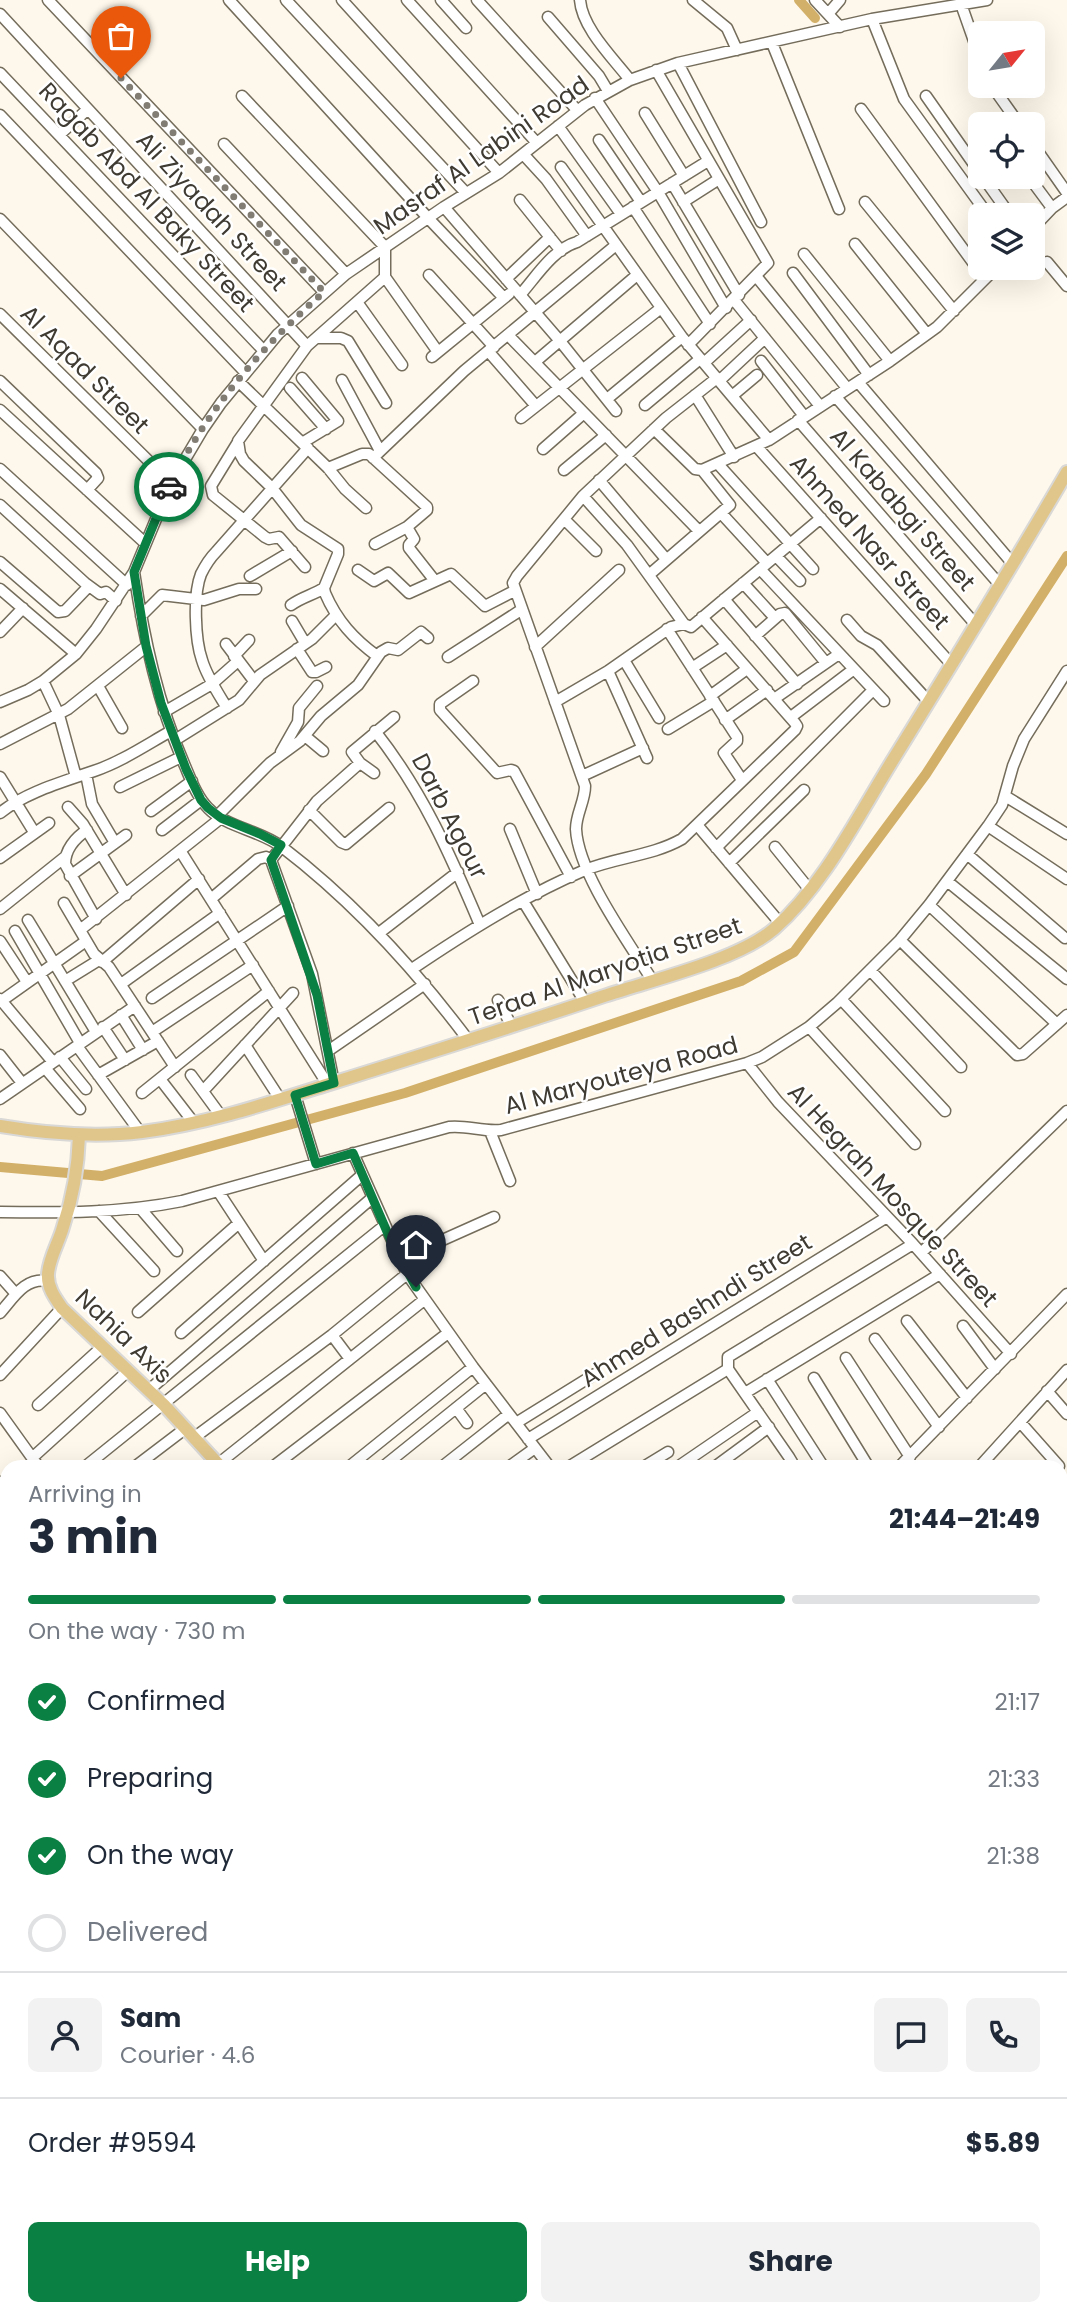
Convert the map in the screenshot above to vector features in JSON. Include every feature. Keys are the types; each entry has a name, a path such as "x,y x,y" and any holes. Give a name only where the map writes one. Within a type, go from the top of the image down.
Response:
{"main road":[{"name":"Teraa Al Maryotia Street","path":"0,1126 79,1140 194,1123 280,1099 297,1100 331,1084 652,980 739,950 758,940 780,923 832,859 1067,472"},
{"name":"Nahia Axis","path":"79,1140 76,1176 68,1211 49,1265 48,1281 51,1292 62,1308 149,1390 215,1460"}],"street":[{"path":"48,0 324,292"},
{"path":"229,0 504,298"},
{"path":"286,0 466,193"},
{"path":"342,0 499,173"},
{"path":"407,0 537,143"},
{"path":"441,0 466,28"},
{"path":"477,0 577,110"},
{"path":"580,0 586,23 630,80"},
{"path":"693,0 727,28 737,50"},
{"path":"815,0 839,27"},
{"path":"828,14 840,0"},
{"name":"Masraf Al Labini Road","path":"0,702 29,690 76,654 127,585 171,483 203,429 263,350 346,274 499,173 577,110 630,80 678,64 872,19 987,0"},
{"path":"961,4 968,24"},
{"name":"Ali Ziyadah Street","path":"0,14 307,346"},
{"path":"548,17 599,76 608,91"},
{"path":"872,19 904,99 979,203"},
{"path":"772,43 839,209"},
{"path":"678,64 761,222"},
{"path":"607,399 710,324 768,263 656,70"},
{"name":"Ragab Abd Al Baky Street","path":"0,73 263,350"},
{"path":"242,96 385,247 385,277 435,354 504,298 517,292 561,251 708,161"},
{"path":"926,96 968,156"},
{"path":"595,98 658,192 726,308"},
{"path":"59,135 88,109"},
{"path":"861,109 968,256"},
{"path":"645,113 684,176"},
{"path":"0,115 242,377 264,406 366,508"},
{"path":"558,126 621,214"},
{"path":"599,140 710,324"},
{"path":"223,144 346,274"},
{"path":"524,155 546,179 587,236"},
{"path":"1045,162 1067,195 1045,215"},
{"path":"561,167 685,341 769,440"},
{"path":"683,202 719,179"},
{"path":"672,183 751,320 820,406"},
{"path":"1037,189 1052,208"},
{"path":"520,200 561,251"},
{"path":"865,202 954,311"},
{"path":"444,207 560,341 615,411"},
{"path":"0,219 203,429"},
{"path":"506,279 550,237"},
{"path":"855,244 928,334"},
{"path":"328,468 365,453 376,454 491,349 616,245"},
{"path":"804,254 890,361"},
{"path":"1047,262 1067,286"},
{"path":"793,273 869,375"},
{"path":"429,275 473,324 537,405"},
{"path":"535,362 638,275"},
{"path":"756,276 847,388"},
{"path":"305,566 279,537 265,537 213,495 211,486 238,441 307,346 385,277"},
{"path":"654,429 695,469 702,470 757,447 928,334 984,280"},
{"path":"357,302 402,365"},
{"path":"521,418 661,308"},
{"name":"Al Aqad Street","path":"0,314 171,483"},
{"path":"645,405 751,320"},
{"path":"508,335 699,531"},
{"path":"316,338 341,338 348,341 386,403"},
{"path":"652,980 586,870 576,829 585,793 582,776 514,591 514,579 583,496 654,429 765,338"},
{"name":"Al Kababgi Street","path":"761,361 801,418 976,625"},
{"path":"732,396 757,375"},
{"path":"227,708 200,657 198,582 205,566 305,445 337,422 302,378"},
{"path":"342,380 376,454 427,510 407,527 374,544"},
{"path":"0,381 96,473 98,478 87,490"},
{"path":"858,382 1013,564"},
{"path":"290,388 326,429"},
{"path":"695,395 734,457"},
{"path":"835,396 1000,585"},
{"path":"0,410 145,543"},
{"path":"543,449 584,413"},
{"path":"564,470 606,435"},
{"path":"238,441 244,461 272,488 301,525 338,549 324,588 291,604"},
{"name":"Ahmed Nasr Street","path":"757,447 952,665"},
{"path":"718,464 813,569"},
{"path":"0,469 127,585"},
{"path":"649,574 730,504 702,470"},
{"path":"599,481 666,559"},
{"path":"583,496 627,545 684,624 690,627 821,518"},
{"path":"0,505 89,586 100,594 106,592 117,601"},
{"path":"721,513 839,654 884,701"},
{"path":"565,519 596,551"},
{"path":"407,527 414,539 409,544 409,549 435,581"},
{"path":"250,576 292,551"},
{"path":"776,556 800,581"},
{"path":"0,562 58,612 65,611 89,586"},
{"path":"358,570 372,581 388,573 409,593 451,574 485,606 514,591"},
{"path":"535,647 619,570"},
{"path":"134,572 146,646 164,712 201,800 219,817 281,845 379,933 425,984 469,1041"},
{"path":"743,583 775,618"},
{"path":"324,588 336,615 353,637 377,656"},
{"path":"0,589 76,654"},
{"path":"141,616 162,595 197,600 239,589 256,589"},
{"path":"724,599 797,684"},
{"path":"0,632 23,608"},
{"path":"448,657 521,610"},
{"path":"755,636 782,613 787,614 826,663"},
{"path":"0,813 15,803 173,736 227,708 243,696 254,681 301,646 336,615"},
{"path":"702,617 794,722"},
{"path":"847,620 861,636 877,645 929,702"},
{"path":"292,621 312,672 326,667"},
{"path":"555,702 608,671 667,629 684,624"},
{"path":"667,629 737,739 724,753 742,780"},
{"path":"80,930 181,852 219,817 279,756 305,736 321,716 358,685 384,649 398,650 420,632 428,638"},
{"path":"164,712 212,684 236,659 249,640"},
{"path":"226,644 254,681"},
{"path":"692,668 727,645"},
{"path":"0,744 58,715 146,646"},
{"path":"774,699 839,654"},
{"path":"624,660 659,718"},
{"path":"668,729 712,699 747,669"},
{"path":"412,969 480,925 571,877 606,863 662,850 682,839 698,826 794,722 854,669"},
{"path":"608,671 647,758"},
{"name":"Al Maryouteya Road","path":"0,1212 99,1211 182,1201 449,1127 490,1131 527,1124 762,1057 809,1027 841,999 900,940 929,905 1004,801 1013,766 1024,739 1067,671"},
{"path":"43,681 92,804 115,843"},
{"path":"473,681 439,708 497,773 512,770 571,877"},
{"path":"98,686 122,728"},
{"path":"279,756 298,722 299,708 317,686"},
{"path":"716,848 873,690"},
{"path":"725,720 767,691"},
{"path":"374,773 360,763 352,752 375,730 394,717"},
{"name":"Darb Agour","path":"375,730 412,782 444,841 480,925"},
{"path":"305,736 323,751"},
{"path":"582,776 643,748"},
{"path":"120,787 181,757"},
{"path":"271,860 309,810 360,763"},
{"path":"0,778 34,832"},
{"path":"151,811 192,781"},
{"path":"729,863 804,790"},
{"path":"162,830 201,800"},
{"path":"1004,801 1067,834"},
{"path":"68,807 87,830 126,895"},
{"path":"309,810 346,844 389,808"},
{"path":"0,858 49,823"},
{"path":"698,826 780,923"},
{"path":"988,826 1067,879"},
{"path":"510,829 537,894"},
{"path":"0,909 65,857 76,838 87,830"},
{"path":"71,876 126,835"},
{"path":"775,847 809,889"},
{"path":"181,852 331,1084"},
{"path":"967,854 1065,939"},
{"path":"65,857 65,864 96,919"},
{"path":"211,899 258,859 266,857 271,860 317,995 328,1051 331,1084"},
{"path":"379,933 457,872"},
{"path":"65,981 100,961 199,879"},
{"path":"947,881 1067,979"},
{"path":"523,901 585,1002"},
{"path":"64,903 86,941 100,961 109,967 175,1067"},
{"path":"929,905 1057,1024"},
{"path":"152,998 288,906"},
{"path":"121,984 220,912"},
{"path":"29,920 65,981 125,1060"},
{"path":"15,931 78,1045 140,1132"},
{"path":"900,940 1015,1054 1023,1054 1067,1015"},
{"path":"0,941 27,982"},
{"path":"80,1109 53,1062 1,1000 86,941"},
{"path":"98,1075 143,1050 155,1037 253,965"},
{"path":"870,970 961,1067"},
{"path":"328,1051 425,984"},
{"path":"142,1093 269,991"},
{"path":"203,1091 293,993"},
{"path":"841,999 945,1111"},
{"path":"498,1000 512,1027"},
{"path":"0,1099 135,1006"},
{"path":"121,1016 143,1050"},
{"path":"809,1027 915,1144"},
{"path":"245,1045 280,1099"},
{"path":"0,1055 22,1083"},
{"path":"53,1062 86,1089"},
{"name":"Al Hegrah Mosque Street","path":"747,1063 778,1102 913,1244 1011,1354"},
{"path":"191,1076 221,1116"},
{"path":"160,1079 194,1123"},
{"path":"297,1100 316,1164"},
{"path":"921,1253 1067,1111"},
{"path":"490,1131 510,1181"},
{"path":"353,1153 407,1274 473,1367 544,1460"},
{"path":"181,1333 362,1175"},
{"path":"218,1191 264,1261"},
{"path":"149,1390 372,1198"},
{"path":"140,1208 177,1251"},
{"path":"99,1211 154,1271"},
{"path":"400,1259 494,1217"},
{"name":"Ahmed Bashndi Street","path":"528,1439 887,1217"},
{"path":"138,1312 239,1223"},
{"path":"94,1460 384,1226"},
{"path":"791,1460 728,1369 726,1361 730,1353 913,1244"},
{"path":"146,1460 332,1335 407,1274"},
{"path":"745,1393 940,1274"},
{"path":"0,1276 16,1294"},
{"path":"0,1312 29,1283 48,1281"},
{"path":"907,1460 1067,1294"},
{"path":"225,1460 424,1300"},
{"path":"0,1375 62,1308"},
{"path":"907,1321 967,1398"},
{"path":"963,1326 995,1369"},
{"path":"282,1460 448,1333"},
{"path":"332,1335 350,1359"},
{"path":"875,1339 939,1427"},
{"path":"38,1405 102,1347"},
{"path":"846,1358 910,1457"},
{"path":"357,1460 473,1367"},
{"path":"580,1460 728,1369"},
{"path":"985,1460 1067,1370"},
{"path":"37,1460 128,1371"},
{"path":"516,1423 595,1374"},
{"path":"814,1378 864,1460"},
{"path":"767,1379 819,1460"},
{"path":"391,1460 486,1384"},
{"path":"1047,1391 1067,1414"},
{"path":"456,1408 467,1423"},
{"path":"688,1460 758,1412"},
{"path":"0,1413 34,1460"},
{"path":"451,1460 509,1414"},
{"path":"1020,1422 1053,1460"},
{"path":"731,1460 769,1427"},
{"path":"518,1460 535,1448"},
{"path":"655,1460 668,1452"}],"waterway":[{"path":"799,0 815,18"},
{"path":"0,1167 102,1176 405,1093 741,981 794,952 926,774 1067,556"}],"way so far":[{"path":"121,78 324,292 263,350 221,402 169,487"}],"route":[{"path":"169,487 134,572 146,646 161,703 201,800 221,818 281,845 271,860 312,974 334,1083 295,1095 312,1152 316,1164 353,1153 391,1241 416,1287"}]}
